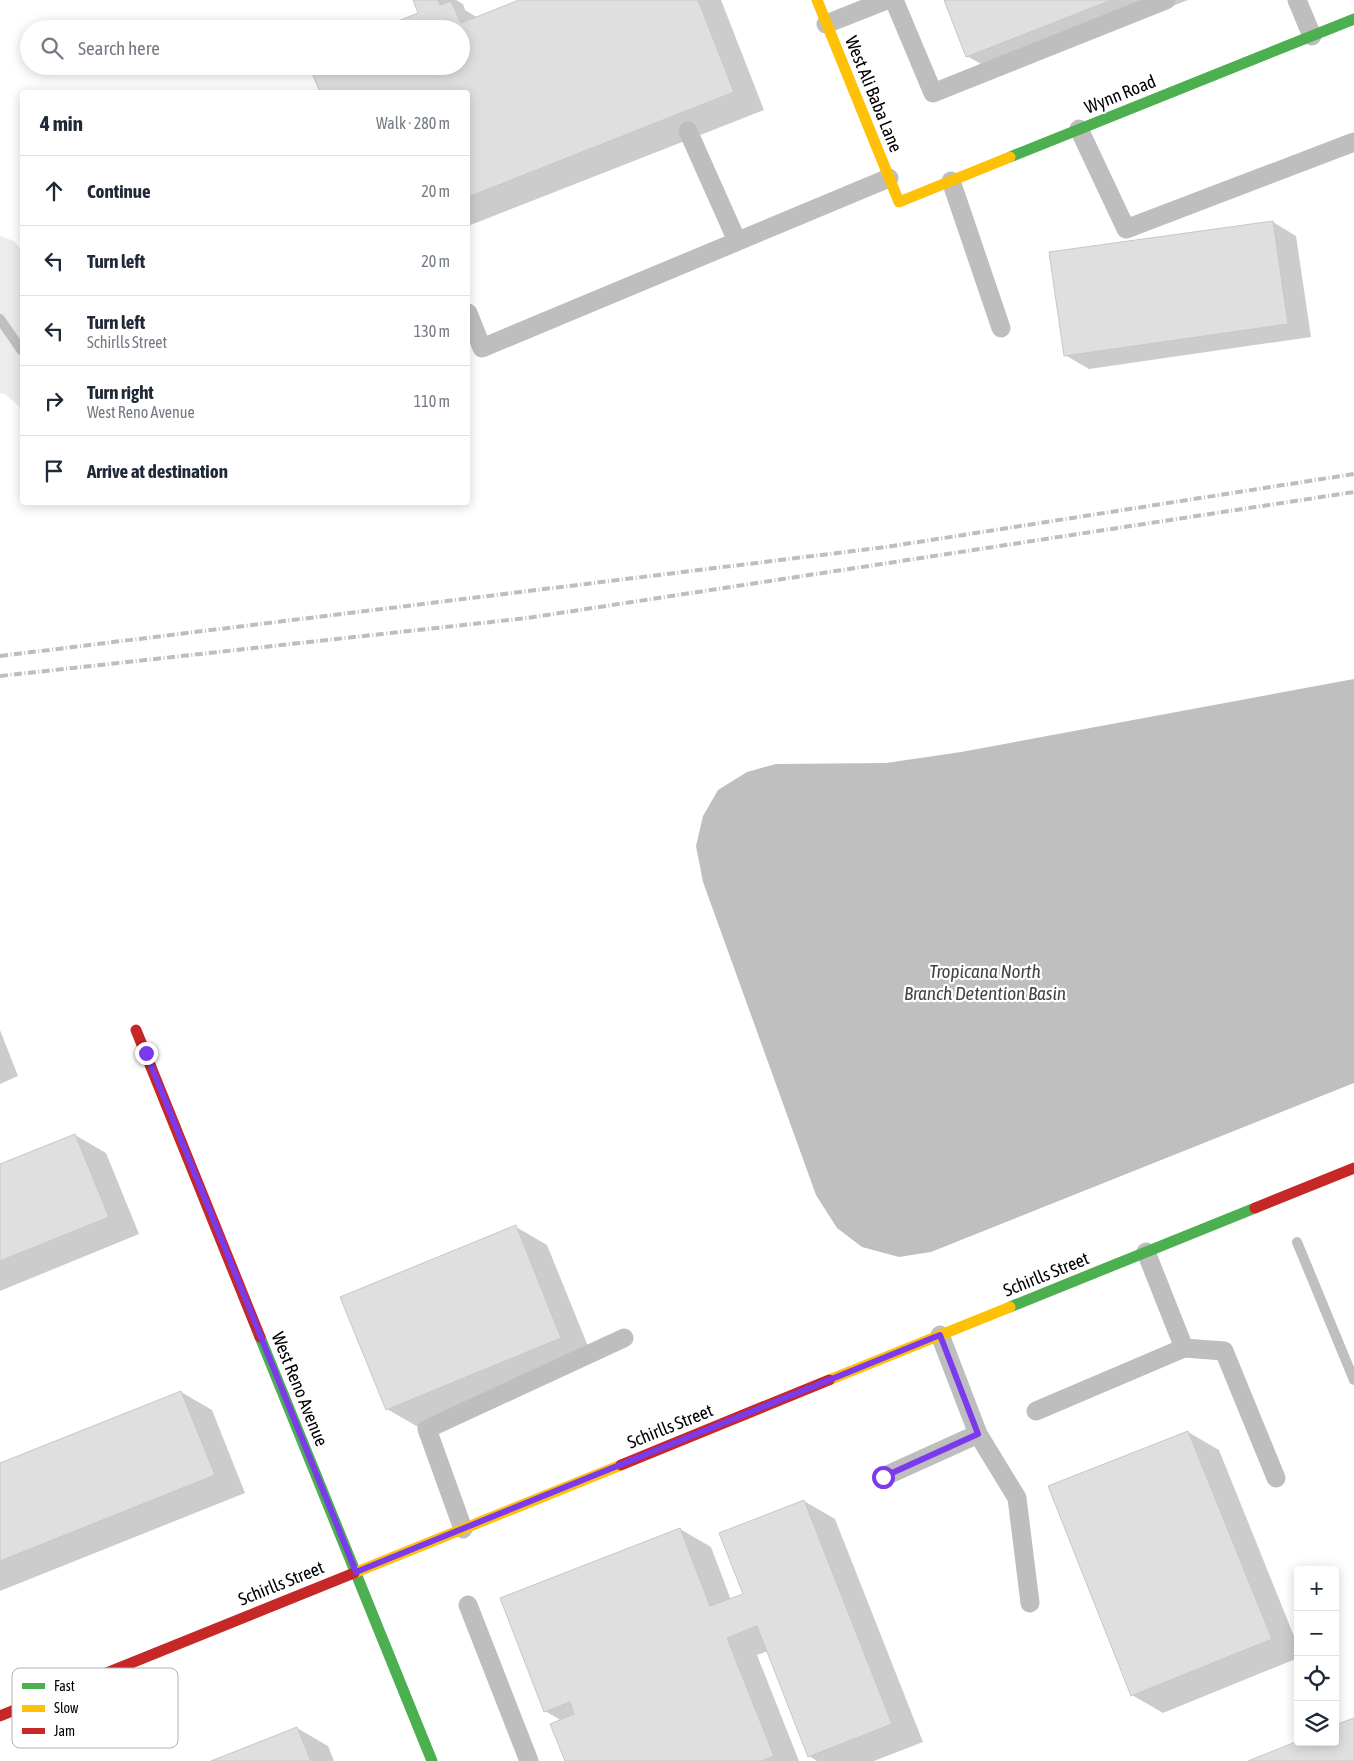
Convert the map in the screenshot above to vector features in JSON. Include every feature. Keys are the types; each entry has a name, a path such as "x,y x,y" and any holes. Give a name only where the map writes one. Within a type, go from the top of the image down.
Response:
{"street":[{"name":"West Ali Baba Lane","path":"816,0 899,202"},
{"name":"Wynn Road","path":"899,202 1354,19"},
{"name":"West Reno Avenue","path":"136,1030 432,1761"},
{"name":"Schirlls Street","path":"119,1668 1354,1168"},
{"name":"Schirlls Street","path":"0,1716 12,1711"}],"lane":[{"path":"826,24 887,0"},
{"path":"894,0 933,92 1166,0"},
{"path":"1297,0 1312,36"},
{"path":"1079,130 1126,229 1354,142"},
{"path":"688,131 737,241"},
{"path":"470,318 482,348 889,178"},
{"path":"951,181 1001,328"},
{"path":"1146,1252 1184,1348"},
{"path":"940,1335 978,1434 1017,1498 1030,1603"},
{"path":"462,1529 426,1430 624,1338"},
{"path":"1036,1411 1184,1348 1224,1351 1276,1478"},
{"path":"883,1477 978,1434"},
{"path":"468,1606 529,1761"}],"shaded area":[{"path":"0,236 14,241 20,248 20,407 5,394 0,393"}],"water":[{"name":"Tropicana North Branch Detention Basin","path":"1354,679 1354,1083 931,1252 899,1257 862,1247 837,1228 816,1195 703,882 696,846 703,816 718,790 747,772 776,764 886,763 961,752"}],"building":[{"path":"413,0 438,0 440,5 451,1 460,20 401,20 418,13"},
{"path":"519,0 698,0 734,92 470,196 470,90 319,90 313,75 470,75 469,20"},
{"path":"944,0 1112,0 966,57"},
{"path":"1273,221 1288,324 1064,356 1049,252"},
{"path":"75,1134 109,1217 0,1261 0,1164"},
{"path":"516,1225 561,1338 386,1410 340,1297"},
{"path":"181,1391 215,1475 0,1561 0,1463"},
{"path":"1188,1431 1272,1639 1131,1696 1048,1486"},
{"path":"804,1500 892,1724 808,1757 757,1626 727,1638 774,1756 762,1761 565,1761 550,1724 574,1714 570,1702 544,1712 500,1598 680,1528 710,1606 743,1594 719,1533"},
{"path":"1354,1718 1354,1761 1248,1761 1294,1743 1294,1746 1339,1746 1339,1724"},
{"path":"297,1727 311,1761 211,1761"}],"waterway":[{"path":"0,319 20,348"},
{"path":"1297,1242 1354,1380"}],"railway":[{"path":"0,656 886,547 1354,474"},
{"path":"0,676 527,618 1354,492"}],"traffic: fast":[{"path":"1010,157 1354,19"},
{"path":"1010,1307 1255,1208"},
{"path":"260,1337 432,1761"}],"traffic: slow":[{"path":"817,0 899,202 1010,157"},
{"path":"829,1380 1010,1307"},
{"path":"354,1573 621,1465"}],"traffic: jam":[{"path":"136,1030 260,1337"},
{"path":"1255,1208 1354,1168"},
{"path":"621,1465 829,1380"},
{"path":"119,1668 354,1573"},
{"path":"0,1716 12,1711"}],"route":[{"path":"146,1053 356,1572 940,1335 978,1434 883,1477"}]}
